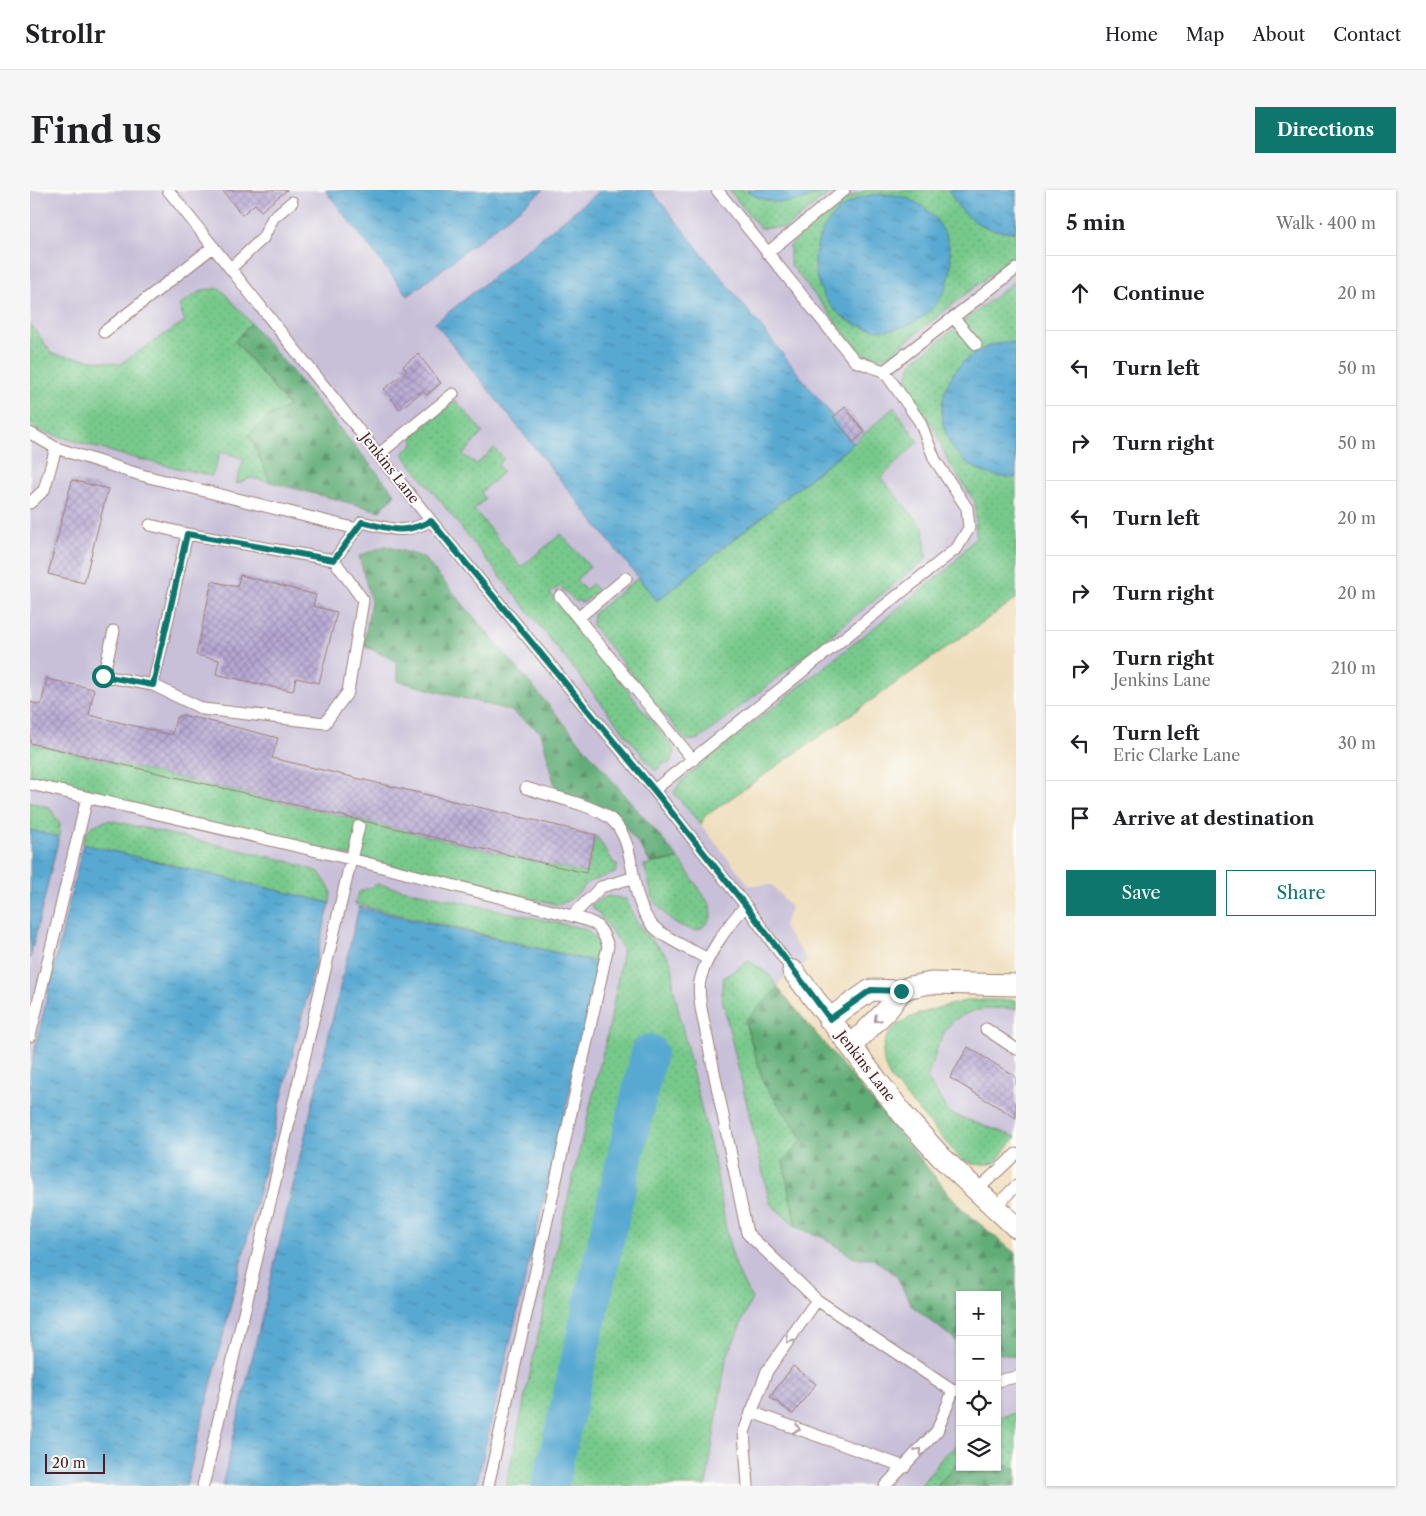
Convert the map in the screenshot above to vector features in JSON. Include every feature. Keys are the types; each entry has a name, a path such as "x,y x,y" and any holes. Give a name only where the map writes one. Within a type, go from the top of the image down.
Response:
{"street":[{"name":"Jenkins Lane","path":"792,971 905,1117 976,1191 1016,1227"},
{"path":"830,1019 871,990 901,991 910,987 931,983 1016,985"},
{"path":"851,1046 888,1009 901,991"}],"lane":[{"name":"Jenkins Lane","path":"168,190 431,521 654,790 746,906 792,971"},
{"path":"654,790 957,548 968,528 967,508 935,460 920,422 884,371 855,361 717,190"},
{"path":"767,253 844,190"},
{"path":"231,268 263,238 273,218 292,202"},
{"path":"104,332 213,247"},
{"path":"884,371 1016,269"},
{"path":"954,318 976,344"},
{"path":"379,454 453,394"},
{"path":"30,433 56,448 141,475 357,529"},
{"path":"30,503 44,490 56,448"},
{"path":"334,560 362,522 400,531 419,527 431,521"},
{"path":"114,631 103,676 153,685 203,708 326,723 348,692 363,600 334,560 187,534 150,525"},
{"path":"153,685 187,534"},
{"path":"578,618 626,578"},
{"path":"560,596 693,760"},
{"path":"30,784 352,859 572,916 592,922 602,930 608,946 488,1486"},
{"path":"526,788 594,810 612,820 624,838 630,855 632,878 638,901 653,926 708,960"},
{"path":"30,1036 87,798"},
{"path":"203,1486 360,826"},
{"path":"572,916 601,887 632,878"},
{"path":"746,906 730,923 708,960 700,980 701,1008 747,1234 817,1300 956,1390 937,1431 885,1486"},
{"path":"986,1029 1016,1049"},
{"path":"976,1191 1016,1154"},
{"path":"994,1208 1016,1186"},
{"path":"748,1486 744,1432 766,1371 817,1300"},
{"path":"1001,1380 1016,1376"},
{"path":"751,1412 904,1468"}],"shaded area":[{"path":"30,190 1016,190 1016,599 704,817 701,825 749,885 772,885 791,908 783,927 808,961 780,981 778,988 962,1209 1016,1254 1016,1413 1001,1417 1001,1291 956,1291 956,1447 945,1454 920,1486 706,1486 726,1359 748,1307 611,1023 561,1227 506,1486 30,1486"},
{"path":"993,1008 1016,1009 1016,1137 949,1113 927,1078 945,1030 957,1017"}],"green space":[{"path":"729,190 833,190 786,228 760,228"},
{"path":"866,190 1016,190 1016,254 889,355 878,358 860,352 790,264 790,246 807,229 835,206"},
{"path":"1016,280 1016,599 704,817 701,825 674,793 683,779 949,568 976,537 975,502 948,461 935,430 911,396 908,375 912,362"},
{"path":"220,288 251,323 235,341 289,407 270,415 249,434 270,482 251,478 236,484 244,458 220,452 212,476 126,456 37,430 30,423 30,323 52,354 120,364 185,321 179,306 202,290"},
{"path":"251,323 395,494 380,511 270,482 249,434 270,415 289,406 235,341"},
{"path":"456,401 483,432 463,455 477,464 494,448 504,459 498,465 503,472 481,492 485,499 474,509 521,567 561,534 590,567 576,580 585,590 592,584 598,591 584,602 575,601 560,586 550,593 673,748 675,753 669,764 666,762 655,771 402,453 415,443 411,437"},
{"path":"894,407 918,442 881,478 924,529 926,559 700,739 686,741 592,625 593,614 638,578 657,601 854,443"},
{"path":"385,546 423,557 679,859 650,863 643,850 612,810 556,790 541,732 511,711 398,681 396,661 364,646 371,601 359,556"},
{"path":"30,743 586,873 596,835 614,863 618,865 615,873 589,882 571,899 559,905 30,781"},
{"path":"30,802 49,807 60,824 59,837 30,830"},
{"path":"109,820 287,861 319,872 331,890 330,903 83,844 88,830 98,823"},
{"path":"679,859 710,905 711,918 702,928 694,931 674,923 654,902 644,865"},
{"path":"378,884 586,929 600,944 600,963 355,904 359,892"},
{"path":"608,896 626,899 640,927 664,952 672,964 673,985 717,1174 730,1247 743,1282 752,1298 726,1359 706,1486 506,1486 561,1227 610,1023 623,949 600,915 590,905"},
{"path":"749,961 769,974 778,988 745,1022 764,1084 803,1139 783,1162 796,1227 770,1203 721,994 724,977"},
{"path":"778,988 962,1209 1016,1254 1016,1357 1001,1354 1001,1291 956,1291 956,1341 911,1305 896,1275 872,1258 854,1258 826,1239 796,1227 783,1162 803,1139 764,1084 745,1021"},
{"path":"969,1000 1016,1000 1016,1009 997,1008 967,1013 951,1023 940,1042 927,1078 949,1113 1016,1137 995,1163 984,1165 970,1163 956,1154 890,1078 883,1058 884,1042 892,1030 904,1021 919,1014"},
{"path":"1016,1413 1016,1469 1001,1464 1001,1417"},
{"path":"956,1447 956,1465 937,1486 920,1486 945,1454"},
{"path":"956,1464 956,1471 1001,1471 1001,1464 1016,1469 1016,1486 937,1486"}],"water":[{"path":"325,190 543,190 408,296"},
{"path":"601,190 651,190 854,443 657,601 435,323"},
{"path":"746,190 824,190 805,199 775,202 755,196"},
{"path":"949,190 1016,190 1016,232 995,230 976,222 960,209"},
{"path":"883,194 909,200 931,214 945,236 951,262 945,288 931,310 909,324 883,330 857,324 835,310 821,288 815,262 821,236 835,214 857,200"},
{"path":"999,343 1016,343 1016,477 1013,478 984,472 962,459 948,440 942,418 944,395 954,373 972,355"},
{"path":"30,830 59,837 30,958"},
{"path":"83,844 330,903 186,1486 30,1486 30,1070"},
{"path":"359,907 600,963 476,1486 222,1486"}],"building":[{"path":"222,190 287,190 261,211 255,204 242,215"},
{"path":"418,354 441,383 426,395 423,391 400,409 384,389 407,371 403,366"},
{"path":"845,407 865,432 853,442 833,417"},
{"path":"72,480 108,489 84,583 48,574"},
{"path":"240,575 316,595 313,606 337,612 319,683 296,678 293,691 263,685 216,674 219,660 196,655 212,581 237,587"},
{"path":"47,679 94,689 89,715 172,735 176,718 182,715 231,726 278,738 272,758 596,835 586,873 30,743 30,702 41,705"},
{"path":"968,1047 1016,1077 1016,1118 950,1078"},
{"path":"793,1366 816,1384 793,1414 770,1397"}],"waterway":[{"path":"550,1486 649,1052"}],"route":[{"path":"103,676 153,685 187,534 334,560 362,522 400,531 419,527 431,521 654,790 746,906 792,971 830,1019 871,990 901,991"}]}
